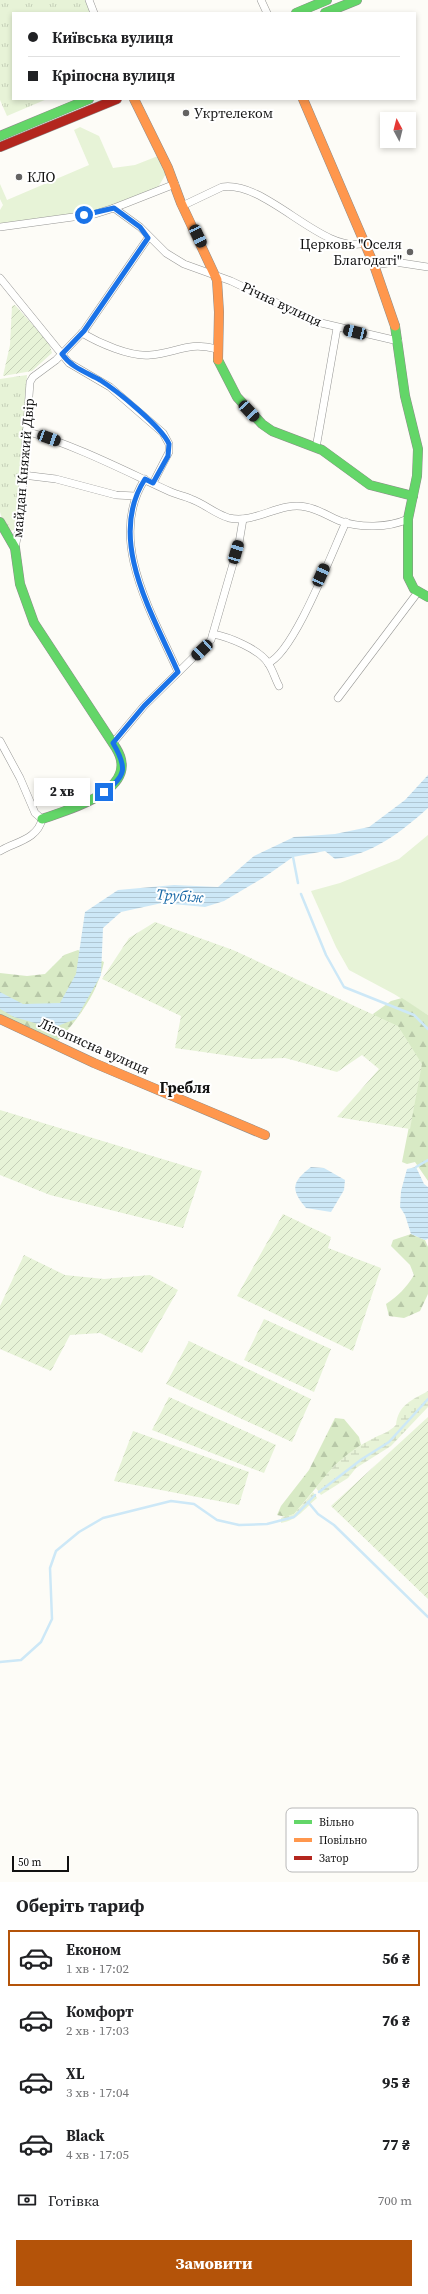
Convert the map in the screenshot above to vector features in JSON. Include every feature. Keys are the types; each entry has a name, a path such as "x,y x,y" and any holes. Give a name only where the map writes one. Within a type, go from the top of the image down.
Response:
{"street":[{"path":"89,0 94,12"},
{"path":"261,0 267,12"},
{"path":"298,12 327,0"},
{"path":"327,12 357,0"},
{"path":"0,136 87,100"},
{"path":"0,147 114,100"},
{"path":"134,100 175,184 182,206 215,274 219,298 217,349 218,362 230,385 242,402 262,424 272,431 316,448 370,485 413,496"},
{"path":"303,100 365,243 394,319 406,396 418,444 418,466 408,519 408,577 411,586 418,592 428,597"},
{"path":"0,227 95,214 175,184"},
{"path":"182,206 222,187 229,187 265,198 340,242 349,245 365,243"},
{"name":"Річна вулиця","path":"114,208 140,227 148,238 174,259 215,274 308,318 337,328 398,341"},
{"name":"майдан Княжий Двір","path":"15,548 20,523 26,431 32,380 62,354 82,333 148,238"},
{"path":"374,265 395,262 428,266"},
{"path":"0,278 72,365 113,390 165,436 169,444 168,456 153,483"},
{"path":"316,448 337,328"},
{"path":"82,333 106,345 144,355 192,346 217,349"},
{"path":"26,431 81,450 153,483 197,501 222,516 243,519 297,506 312,508 346,522 385,526 408,519"},
{"path":"23,475 56,479 116,495 135,496"},
{"path":"145,479 135,496 131,520 132,555 152,617 178,672"},
{"path":"113,743 144,706 202,650 214,634 239,543 243,519"},
{"path":"0,522 15,548 20,584 34,623 113,743 123,762 123,771 119,779 95,797 42,819"},
{"path":"268,663 283,653 291,640 346,522"},
{"path":"338,698 418,592"},
{"path":"214,634 236,641 260,656 268,663 279,686"},
{"path":"0,741 20,778 33,808 42,819"},
{"path":"0,851 33,834 40,828 42,819"},
{"name":"Літописна вулиця","path":"0,1019 94,1063 265,1135"}],"green space":[{"path":"0,0 85,0 91,12 12,12 12,100 45,100 7,116 0,100"},
{"path":"80,127 99,136 113,168 135,165 158,156 167,172 157,189 111,206 89,212 0,225 0,210 3,205 0,199 0,184 7,200 89,165 74,130"},
{"path":"15,305 49,343 52,353 32,371 3,376 10,345 12,306"},
{"path":"27,375 16,529 11,531 4,525 0,512 0,379"},
{"path":"428,835 428,1015 394,994 349,970 336,947 311,891 340,883 399,859"},
{"path":"155,922 233,950 398,1026 422,1064 410,1129 337,1117 379,1069 362,1055 337,1072 285,1058 252,1059 175,1048 181,1016 102,979 129,938"},
{"path":"78,950 104,962 92,996 79,1016 56,1043 0,1017 0,973 27,976 45,974 64,955"},
{"path":"402,998 428,1015 428,1181 415,1162 407,1164 402,1162 414,1101 373,1014 391,1001"},
{"path":"0,1110 202,1171 183,1228 50,1195 0,1175"},
{"path":"283,1214 331,1237 328,1248 381,1268 353,1351 237,1296"},
{"path":"411,1234 425,1240 428,1247 428,1294 420,1311 404,1318 389,1316 386,1304 402,1291 414,1275 410,1265 391,1246 393,1240"},
{"path":"24,1255 65,1275 104,1279 150,1275 178,1290 142,1353 100,1333 70,1335 51,1371 0,1349 0,1306"},
{"path":"264,1319 331,1349 314,1392 244,1360"},
{"path":"189,1341 311,1399 292,1442 166,1384"},
{"path":"428,1391 428,1407 391,1446 356,1468 348,1478 321,1495 316,1488 327,1473 356,1448 393,1428 396,1425 397,1418 403,1408 411,1400"},
{"path":"169,1397 276,1445 264,1473 152,1430"},
{"path":"428,1417 428,1599 331,1506"},
{"path":"335,1418 344,1419 359,1437 361,1445 335,1465 294,1514 286,1517 277,1515 281,1506 309,1470"},
{"path":"133,1431 249,1472 239,1505 114,1481"},
{"path":"313,1492 317,1498 297,1516 281,1523 281,1518 294,1514"}],"water":[{"name":"Трубіж","path":"428,775 428,808 396,834 361,853 335,859 325,851 293,857 266,876 224,901 205,907 162,903 121,912 103,928 101,975 76,1019 52,1028 14,1017 0,1009 0,992 23,1004 60,1003 76,974 85,912 118,890 174,885 218,887 254,856 294,837 335,834 369,827 405,800"},
{"path":"311,1167 324,1168 345,1180 344,1190 331,1212 306,1208 297,1196 295,1186 300,1177"},
{"path":"416,1167 424,1184 428,1187 428,1239 425,1240 411,1234 405,1215 400,1207 401,1191 407,1169"}],"waterway":[{"path":"293,857 298,883"},
{"path":"301,894 326,955 344,987 414,1015 428,1029"},
{"path":"416,1167 428,1160"},
{"path":"319,1492 362,1459 389,1442 428,1399"},
{"path":"0,1662 21,1660 41,1642 52,1619 50,1568 56,1551 79,1532 103,1518 171,1501 194,1504 217,1520 239,1525 267,1524 294,1517 315,1495"},
{"path":"308,1502 318,1514 334,1525 428,1617"}],"traffic: fast":[{"path":"298,12 327,0"},
{"path":"327,12 357,0"},
{"path":"0,136 87,100"},
{"path":"395,326 405,396 418,449 417,476 408,519 408,577 414,589 428,597"},
{"path":"218,360 237,397 262,424 272,431 322,450 370,485 413,496"},
{"path":"0,522 15,548 20,584 34,623 116,748 121,763 119,775 111,786 99,796 69,810 42,819"}],"traffic: slow":[{"path":"134,100 168,168 181,203 217,280 219,312 218,360"},
{"path":"303,100 374,265 395,326"},
{"path":"0,1019 94,1063 265,1135"}],"traffic: jam":[{"path":"0,147 115,100"}],"place":[{"name":"Укртелеком","path":"186,113"},
{"name":"КЛО","path":"19,177"},
{"name":"Церковь \"Оселя Благодаті\"","path":"410,252"}],"district":[{"name":"Гребля","path":"185,1088"}],"route":[{"path":"84,215 103,212 114,208 140,227 148,238 84,331 62,354 72,365 110,387 159,430 168,441 168,456 153,483 145,479 135,496 131,520 131,550 140,583 156,628 178,672 144,706 113,743 122,758 123,771 119,779 104,792"}]}
